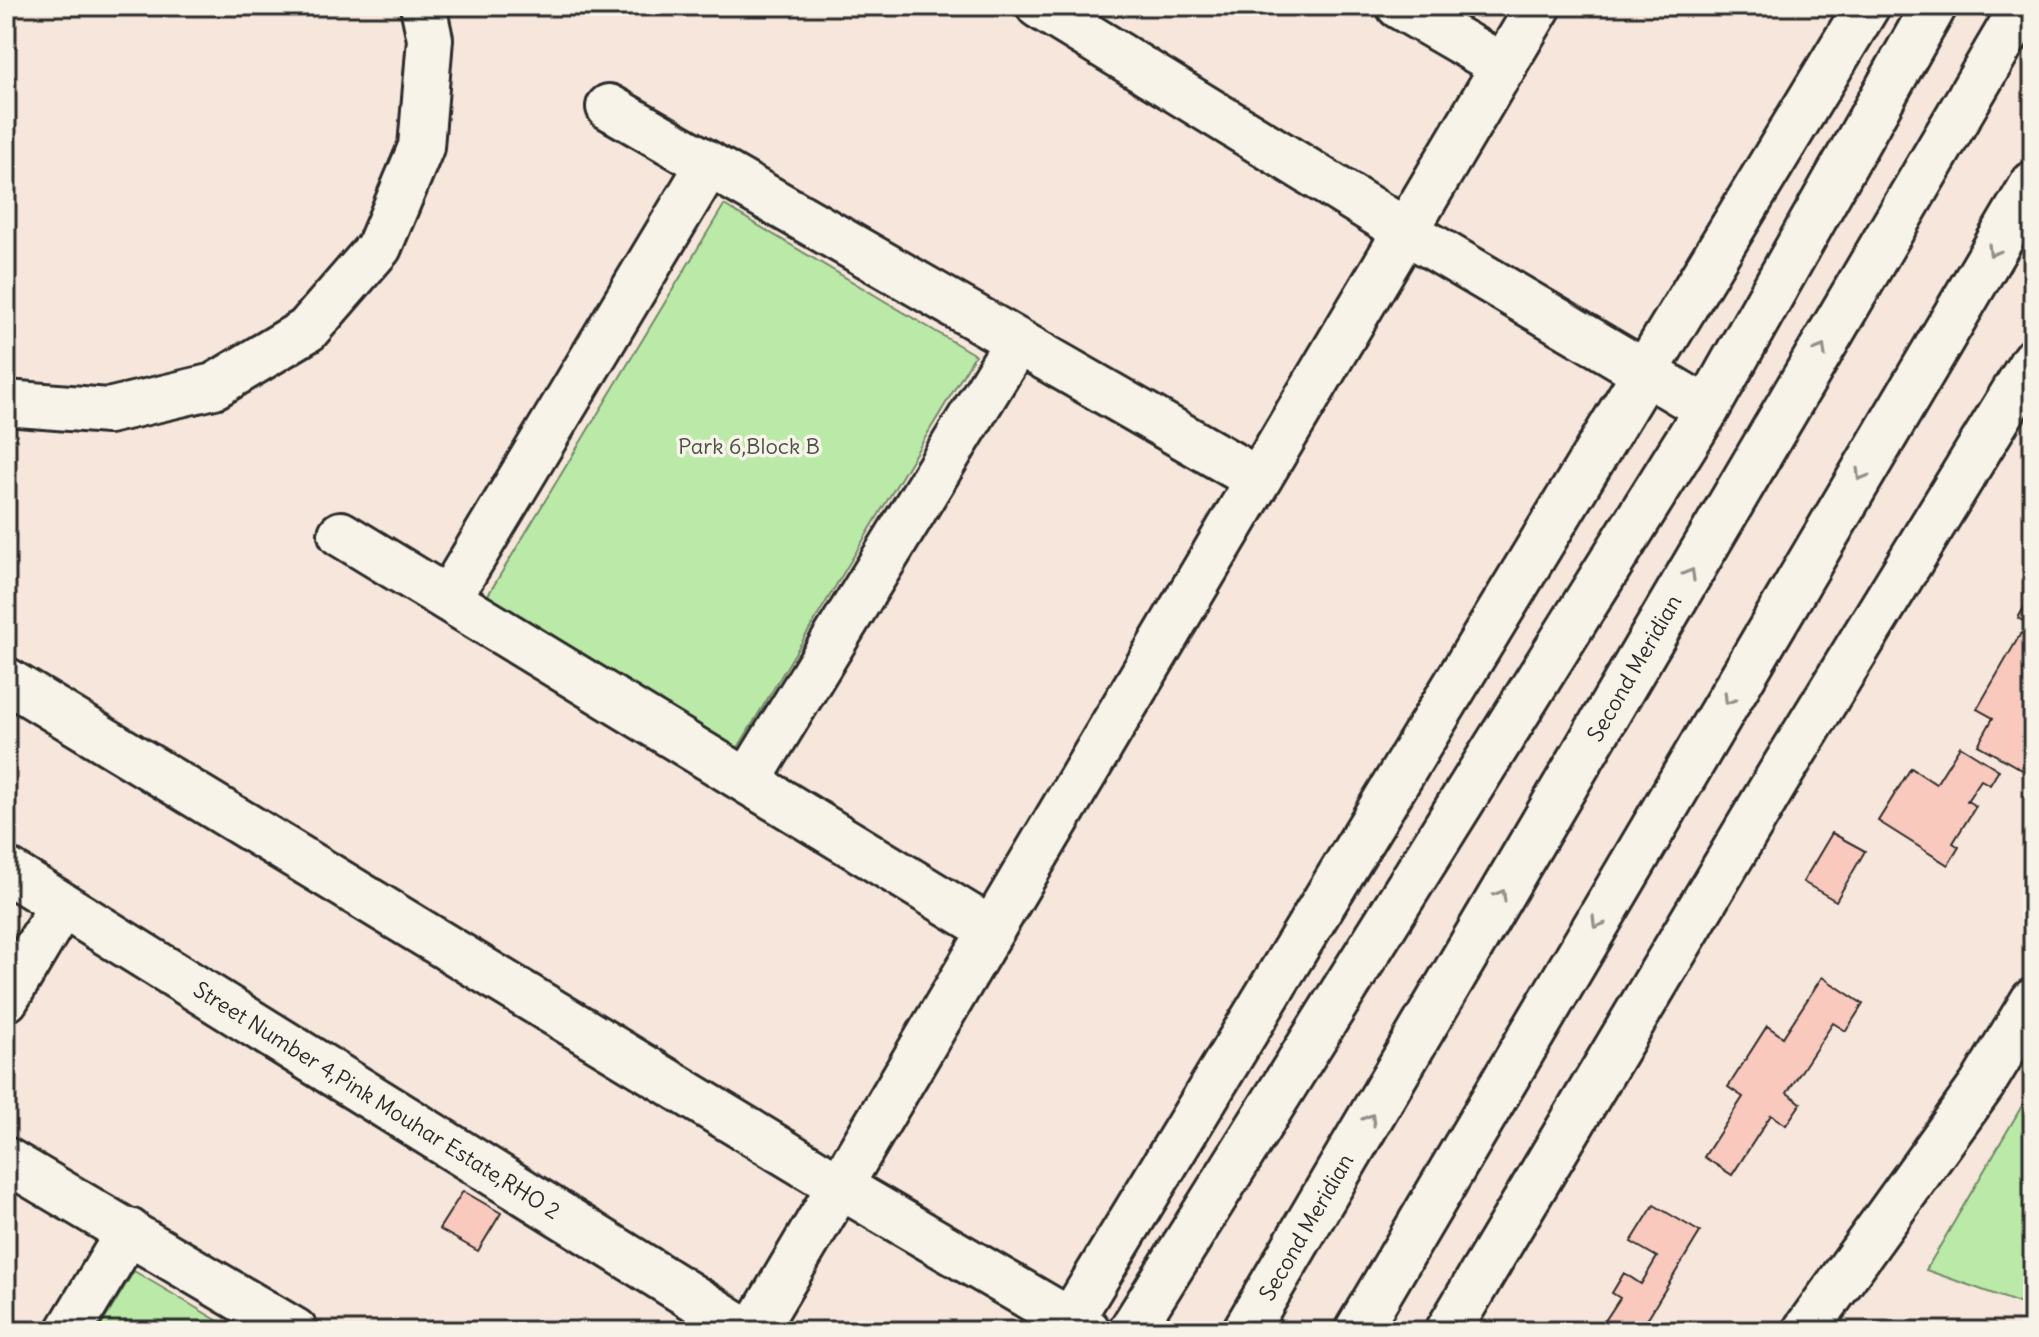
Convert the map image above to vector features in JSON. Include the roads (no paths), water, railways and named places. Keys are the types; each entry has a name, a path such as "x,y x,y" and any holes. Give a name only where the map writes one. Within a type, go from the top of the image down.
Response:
{"street":[{"path":"6,403 108,411 214,386 307,330 379,247 421,147 430,39 423,6"},
{"path":"1039,6 1404,230 1707,409"},
{"path":"1399,6 1504,67"},
{"path":"754,1331 1539,6"},
{"path":"6,680 1075,1327 1867,6"},
{"path":"1131,1331 1707,409 1934,6"},
{"name":"Second Meridian","path":"1245,1331 2023,6"},
{"path":"609,107 1257,479"},
{"path":"448,599 709,164"},
{"path":"1357,1331 2033,184"},
{"path":"748,781 1017,342"},
{"path":"1448,1331 1771,789 2033,361"},
{"path":"341,534 990,929"},
{"name":"Street Number 4,Pink Mouhar Estate,RHO 2","path":"6,870 747,1331"},
{"path":"6,999 62,905"},
{"path":"1805,1331 1982,1085 2033,1001"},
{"path":"6,1160 295,1331"},
{"path":"69,1331 129,1231"}],"park label":[{"name":"Park 6,Block B","path":"749,446"}]}
